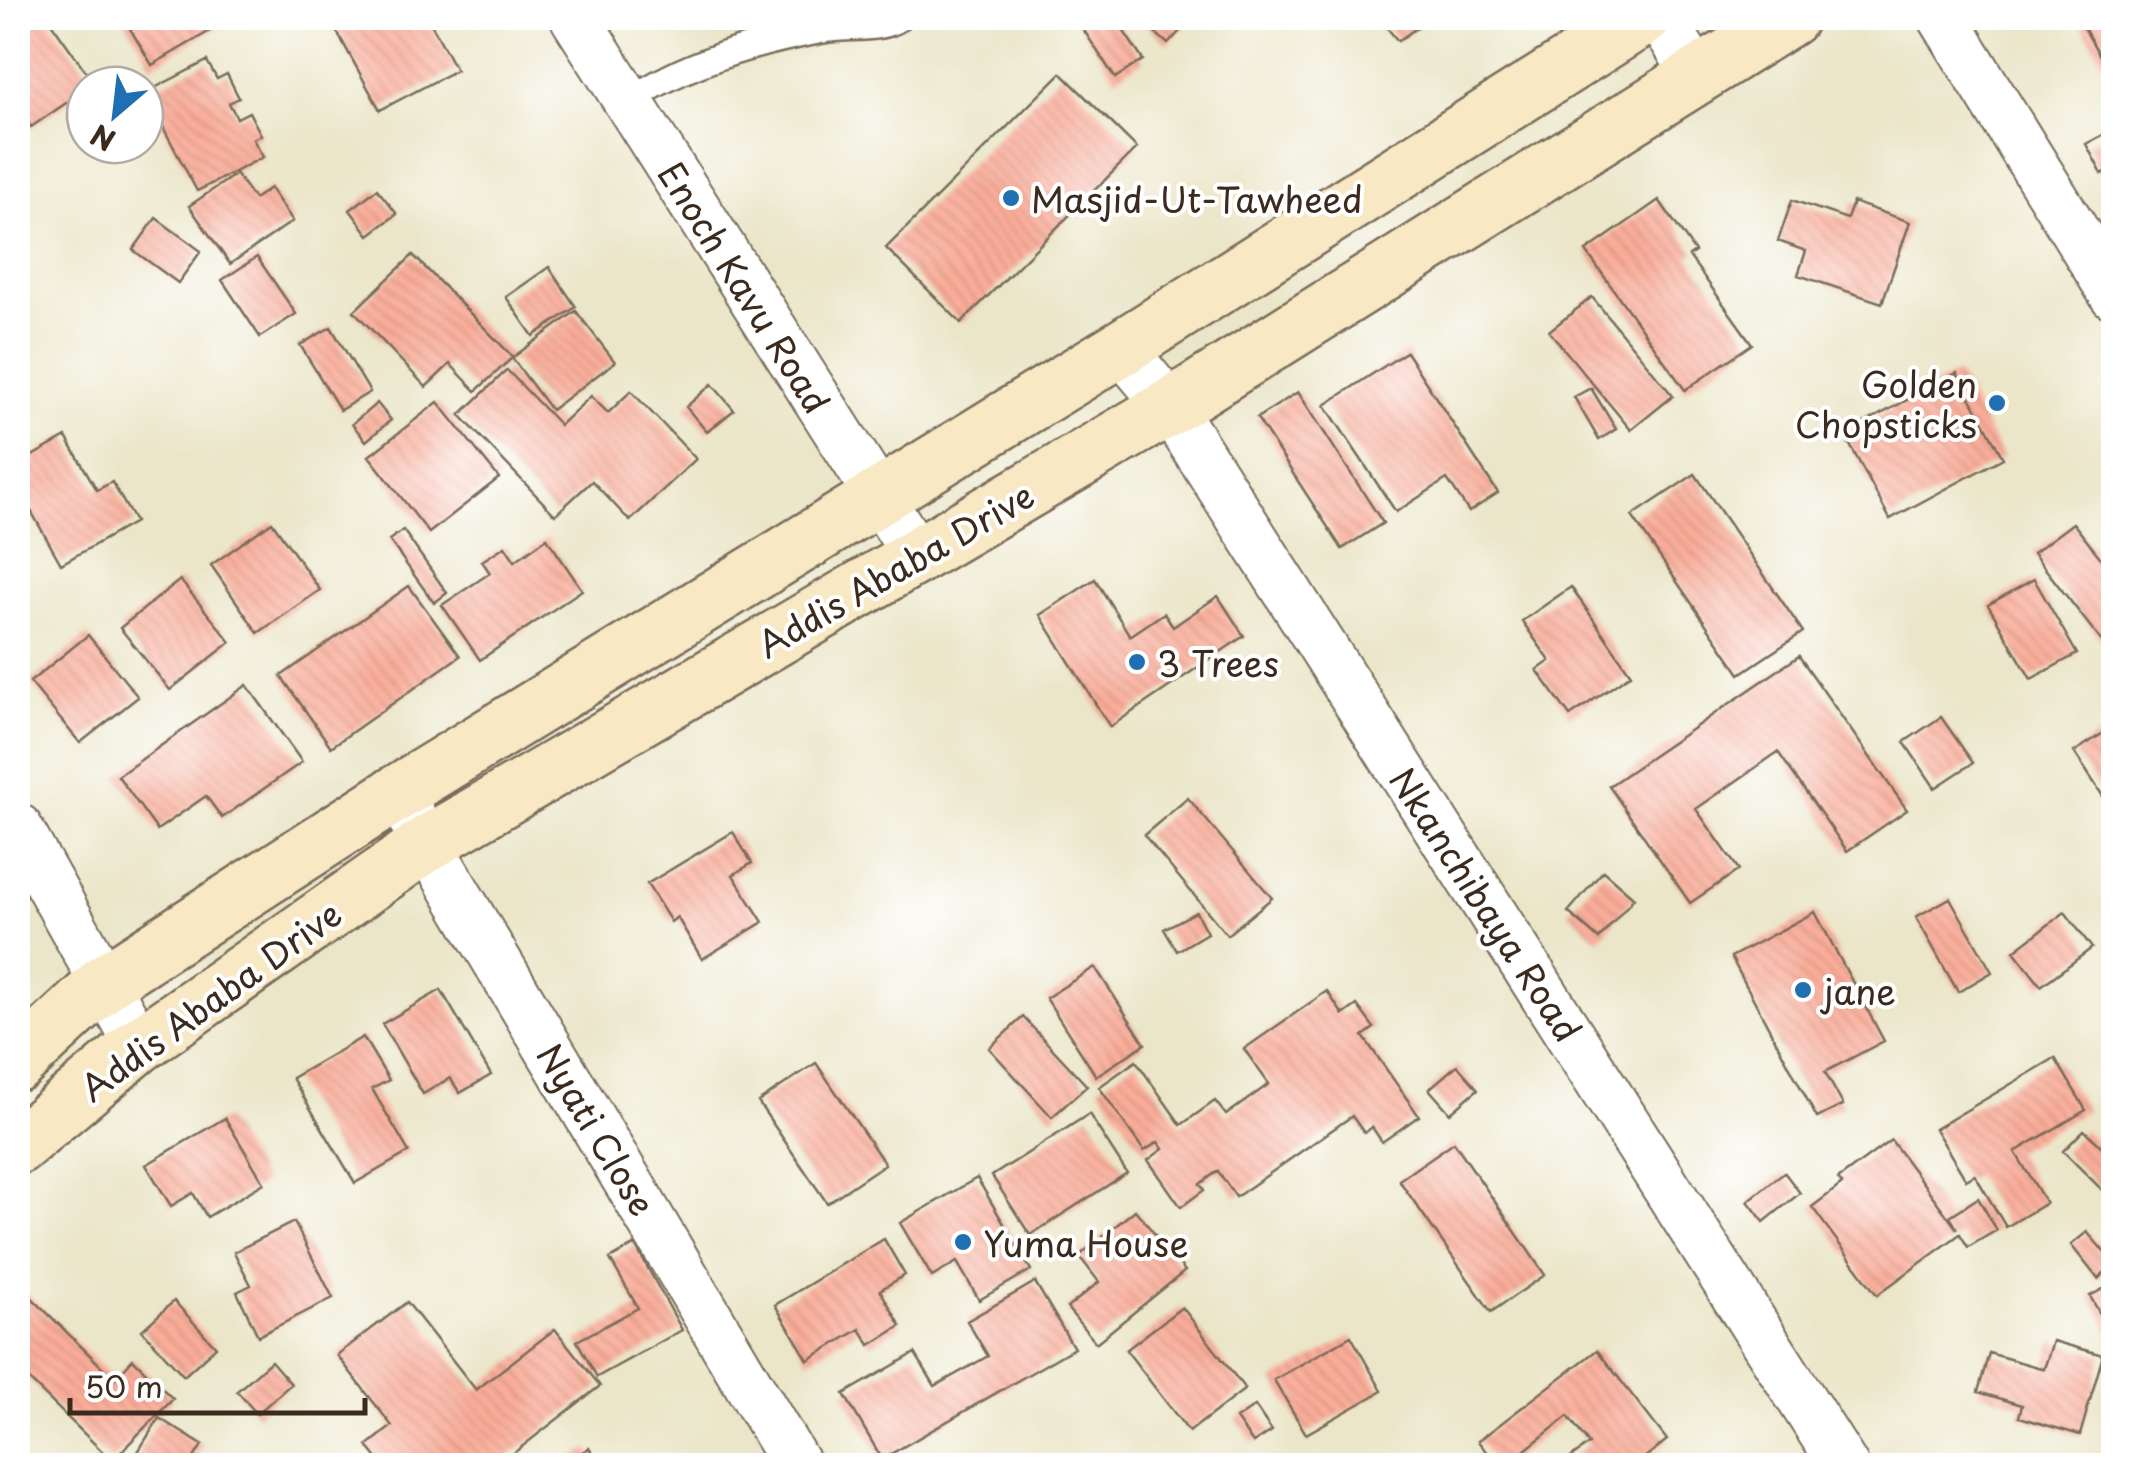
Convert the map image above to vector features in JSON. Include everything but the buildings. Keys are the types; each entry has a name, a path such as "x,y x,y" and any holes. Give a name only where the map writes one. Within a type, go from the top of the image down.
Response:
{"main road":[{"name":"Addis Ababa Drive","path":"18,1063 106,981 397,793 1121,348 1642,18"},
{"name":"Addis Ababa Drive","path":"18,1146 140,1044 428,844 1170,407 1790,18"}],"street":[{"name":"Enoch Kavu Road","path":"575,18 917,556"},
{"path":"1661,18 1696,74"},
{"path":"1944,18 2114,296"},
{"name":"Nkanchibaya Road","path":"1121,348 1170,407 1844,1466"},
{"name":"Nyati Close","path":"397,793 797,1466"},
{"path":"18,828 140,1044"}],"lane":[{"path":"628,102 668,74 692,64 824,30 899,18"}],"place":[{"name":"Masjid-Ut-Tawheed","path":"1011,198"},
{"name":"Golden Chopsticks","path":"1997,403"},
{"name":"3 Trees","path":"1137,662"},
{"name":"jane","path":"1803,990"},
{"name":"Yuma House","path":"963,1242"}]}
